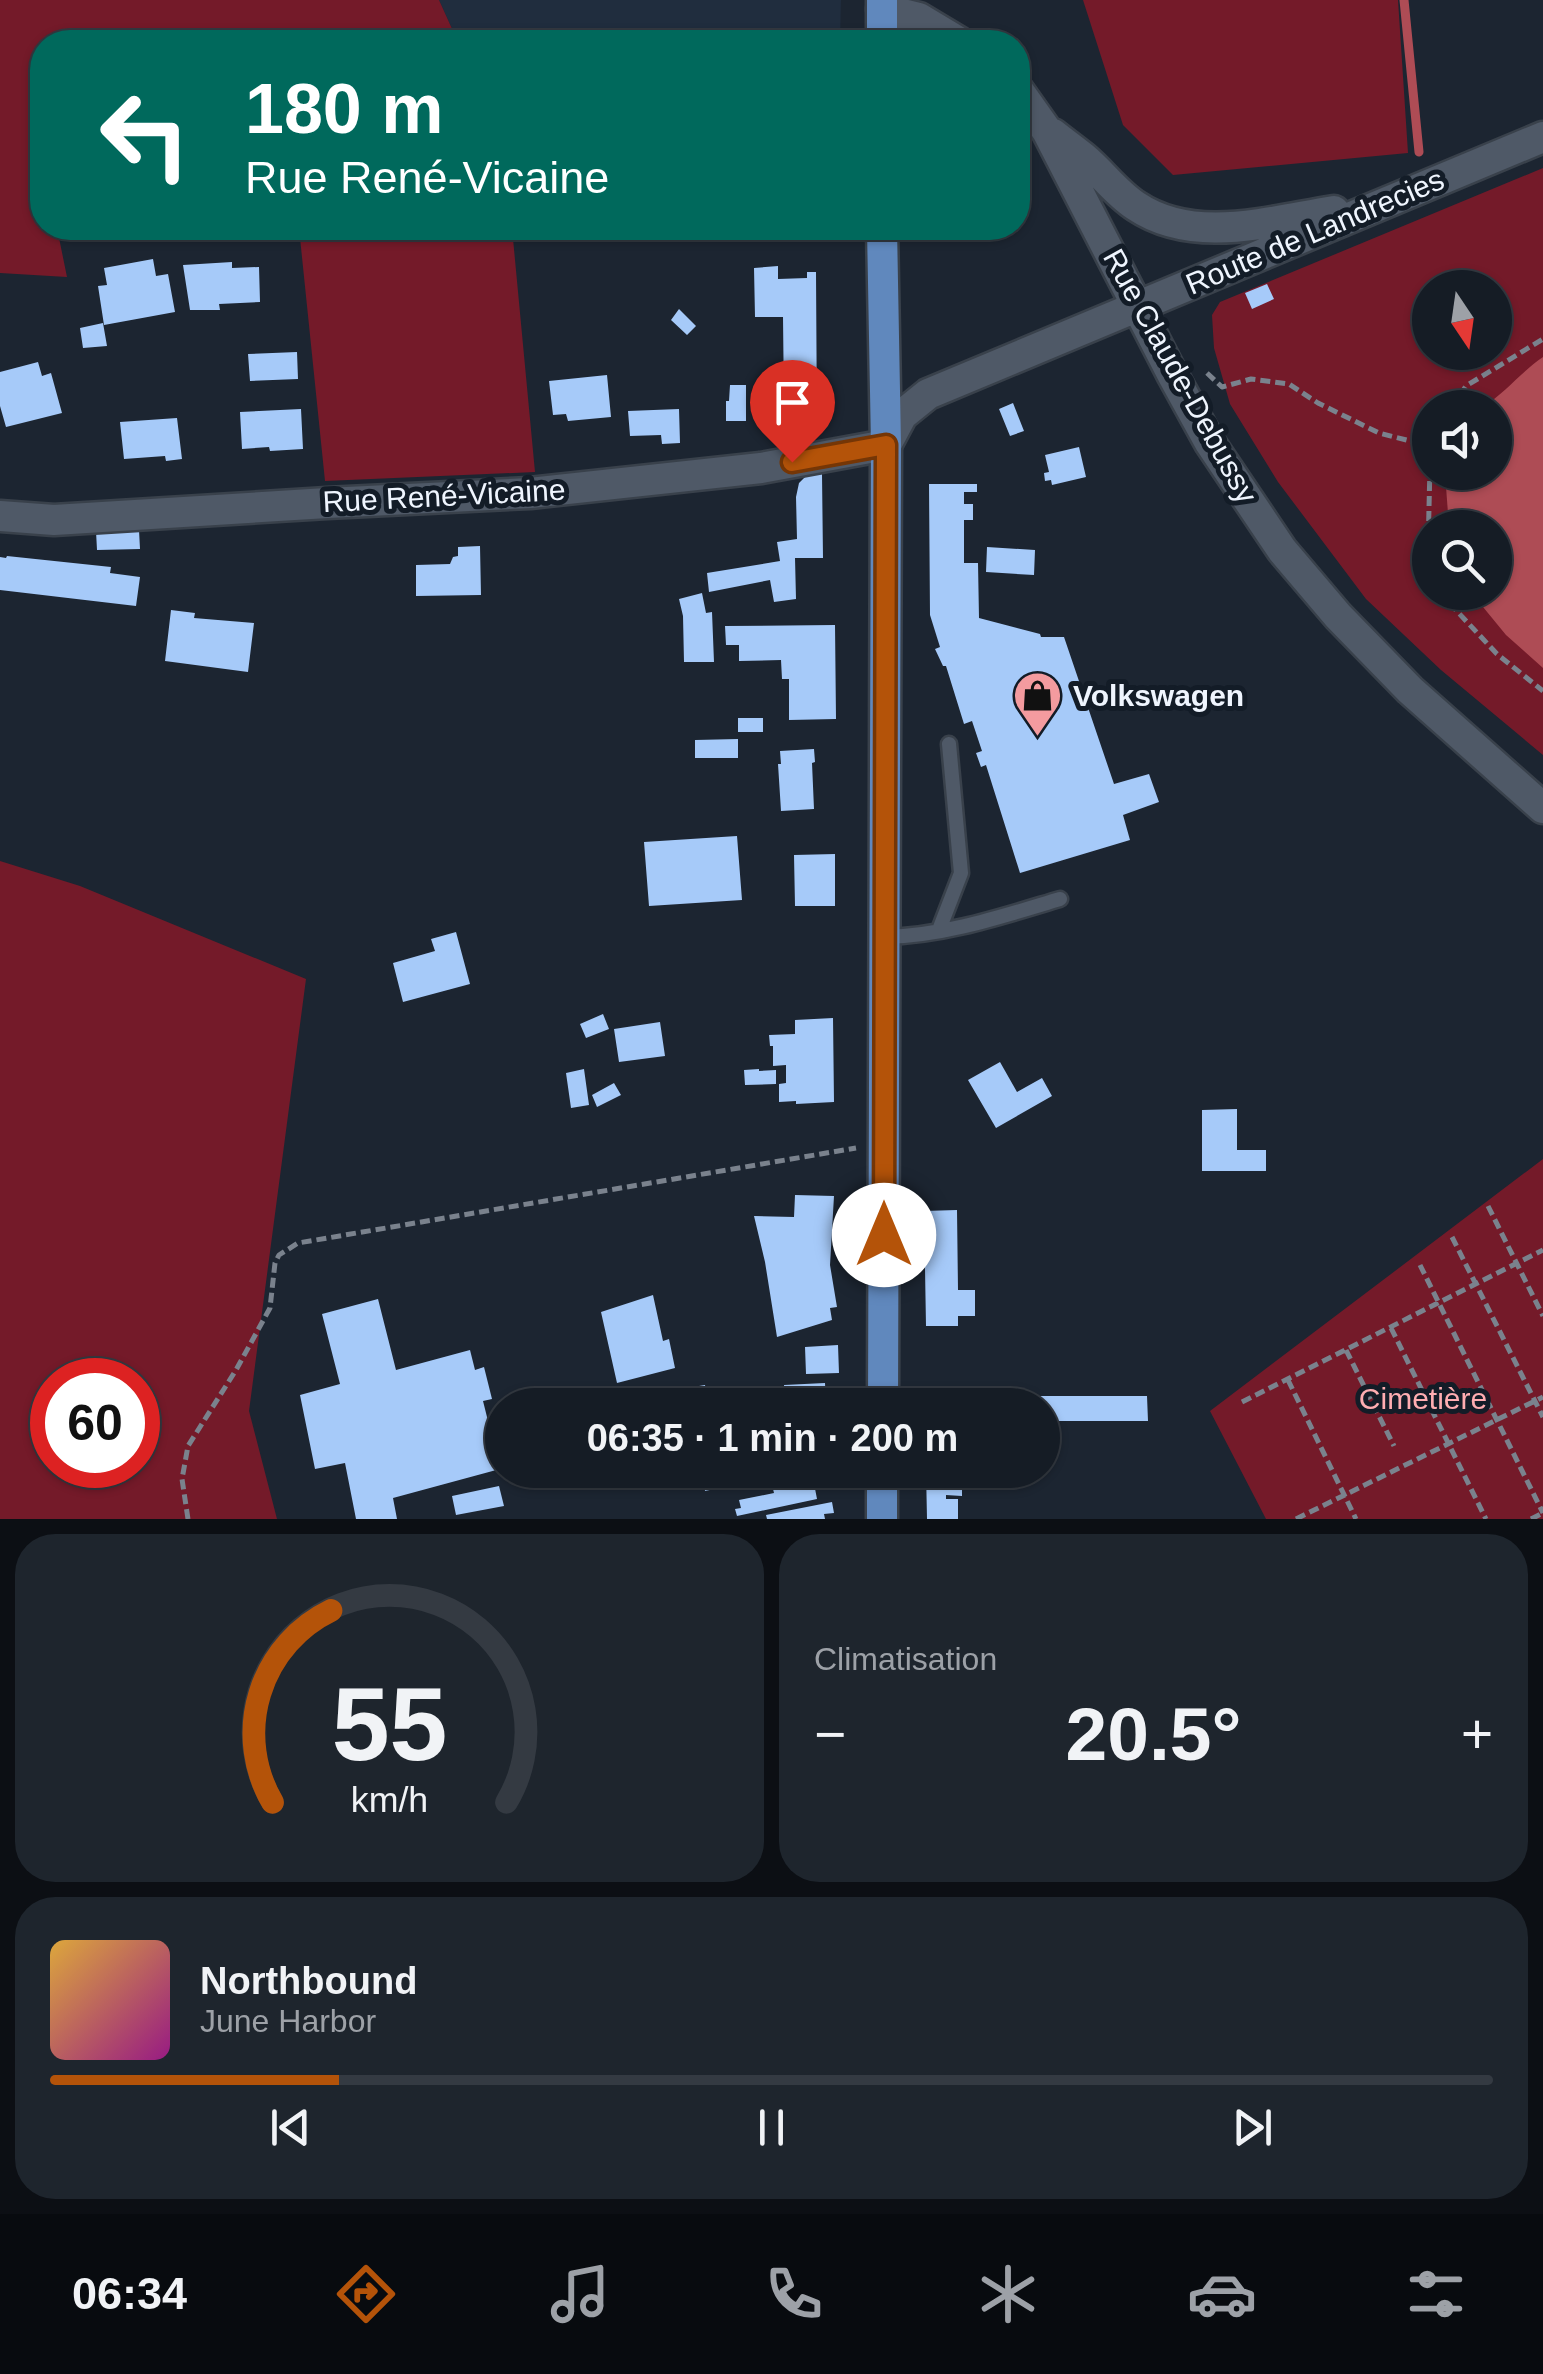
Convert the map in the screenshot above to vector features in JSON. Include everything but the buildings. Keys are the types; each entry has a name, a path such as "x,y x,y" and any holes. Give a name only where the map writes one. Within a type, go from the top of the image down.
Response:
{"main road":[{"path":"882,30 882,4 939,30"},
{"name":"Rue Claude-Debussy","path":"1030,106 1048,130 1210,443 1282,550 1410,690 1543,808"},
{"path":"1048,130 1134,204 1162,220 1192,227 1226,228 1382,204"},
{"name":"Route de Landrecies","path":"886,445 902,415 928,394 1543,137"},
{"path":"882,240 886,445 883,1388"},
{"name":"Rue René-Vicaine","path":"0,516 54,520 530,493 761,468 886,445"},
{"path":"882,1488 882,1519"}],"lane":[{"path":"940,930 961,873 949,744"},
{"path":"883,937 940,930 1060,898"}],"path":[{"path":"1463,390 1543,339"},
{"path":"1172,374 1200,367 1222,387 1251,379 1288,384 1318,404 1379,434 1412,442"},
{"path":"1456,610 1497,654 1543,691"},
{"path":"188,1519 182,1479 188,1446 270,1308 274,1263 298,1243 884,1144"},
{"path":"1488,1206 1543,1316"},
{"path":"1452,1237 1543,1417"},
{"path":"1242,1402 1543,1250"},
{"path":"1420,1265 1543,1513 1531,1519"},
{"path":"1391,1328 1486,1519"},
{"path":"1346,1350 1394,1446"},
{"path":"1288,1380 1356,1519"},
{"path":"1296,1519 1543,1397"}],"shaded area":[{"path":"439,0 841,0 840,30 453,30"},
{"path":"1543,357 1543,668 1506,635 1486,610 1512,610 1512,510 1448,510 1446,490 1512,490 1512,390 1504,390"}],"green space":[{"path":"0,0 439,0 453,30 30,30 30,240 59,240 67,277 0,273"},
{"path":"1083,0 1398,0 1408,153 1173,175 1123,125"},
{"path":"1543,168 1543,755 1441,670 1366,599 1278,482 1230,404 1214,348 1212,315 1220,302"},
{"path":"300,240 513,240 535,472 325,481"},
{"path":"0,861 80,886 306,979 249,1411 277,1519 0,1519"},
{"name":"Cimetière","path":"1543,1159 1543,1519 1266,1519 1210,1411"}],"waterway":[{"path":"1404,0 1419,152"}],"place":[{"name":"Volkswagen","path":"1038,738"}],"route":[{"path":"792,462 886,445 884,1235"}]}
